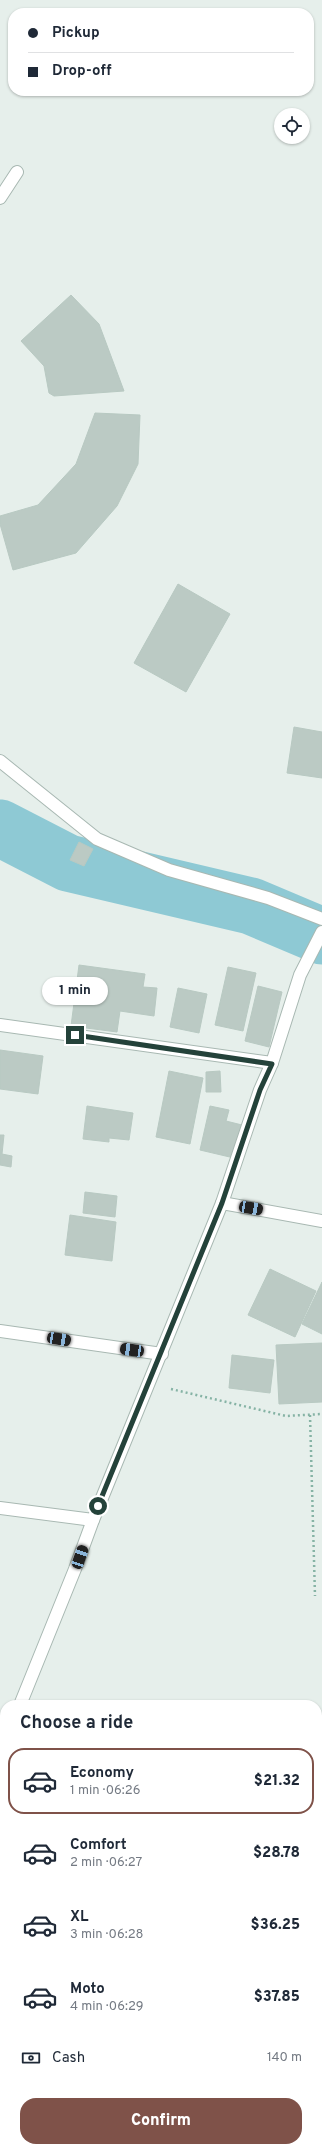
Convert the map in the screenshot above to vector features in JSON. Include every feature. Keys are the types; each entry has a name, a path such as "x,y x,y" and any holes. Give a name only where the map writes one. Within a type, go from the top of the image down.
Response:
{"street":[{"path":"0,198 17,172"},
{"path":"0,761 97,839 169,870 268,898 322,919"},
{"path":"22,1700 75,1569 93,1520 162,1354 222,1203 260,1090 272,1064 300,975 322,932"},
{"path":"0,1025 272,1064"},
{"path":"222,1203 322,1221"},
{"path":"0,1331 162,1354"},
{"path":"0,1508 93,1520"}],"path":[{"path":"150,1383 220,1402 286,1416 322,1414"},
{"path":"310,1415 315,1596"}],"building":[{"path":"71,295 99,324 124,391 54,396 49,393 44,366 21,341"},
{"path":"95,413 140,415 138,464 117,506 76,553 13,570 0,524 0,516 38,505 76,464"},
{"path":"178,584 230,614 186,692 134,663"},
{"path":"294,727 322,732 322,778 287,773"},
{"path":"79,842 93,849 84,866 70,860"},
{"path":"79,965 145,974 143,987 157,988 154,1016 120,1011 117,1032 71,1026"},
{"path":"228,967 256,973 243,1031 215,1025"},
{"path":"258,986 282,992 269,1047 245,1041"},
{"path":"178,988 207,994 199,1033 170,1027"},
{"path":"0,1050 43,1056 38,1094 0,1089"},
{"path":"169,1071 203,1078 190,1144 156,1137"},
{"path":"220,1071 221,1092 206,1092 206,1072"},
{"path":"87,1106 133,1113 129,1140 109,1138 109,1142 83,1139"},
{"path":"210,1106 229,1110 226,1121 242,1125 234,1158 200,1150"},
{"path":"0,1135 4,1135 2,1154 12,1156 11,1167 0,1165"},
{"path":"85,1192 117,1196 115,1217 83,1213"},
{"path":"70,1215 116,1222 112,1261 65,1255"},
{"path":"270,1269 316,1291 295,1337 248,1315"},
{"path":"322,1282 322,1334 302,1324"},
{"path":"322,1343 322,1402 279,1404 276,1345"},
{"path":"232,1355 274,1360 270,1393 229,1388"}],"waterway":[{"path":"0,828 68,863 251,906 322,936"}],"route":[{"path":"75,1035 272,1064 260,1090 222,1203 162,1354 98,1506"}]}
